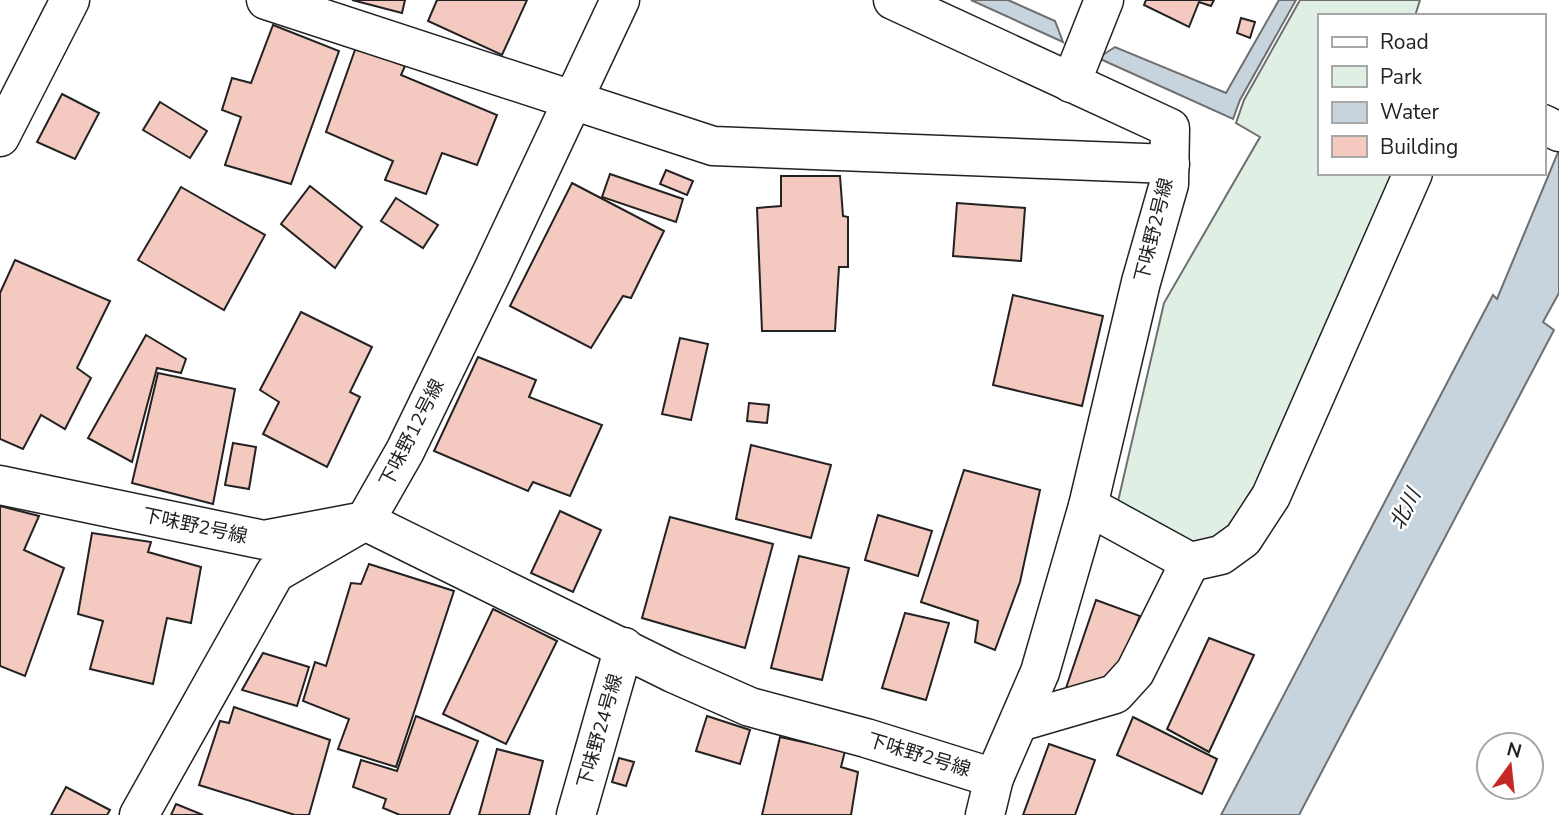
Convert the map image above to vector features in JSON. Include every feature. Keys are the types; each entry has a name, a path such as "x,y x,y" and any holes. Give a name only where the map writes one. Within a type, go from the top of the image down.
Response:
{"street":[{"path":"0,137 70,0"},
{"path":"266,0 713,146 1170,164"},
{"name":"下味野12号線","path":"365,521 405,451 620,0"},
{"path":"1071,83 1104,0"},
{"name":"下味野2号線","path":"0,485 264,540 365,521 750,707 866,738 994,778 1040,671 1087,506 1141,282 1169,184 1170,128 897,1"},
{"path":"1087,506 1190,562 1221,555 1243,539 1271,496 1412,175"},
{"path":"139,815 275,573 365,521"},
{"path":"1019,722 1115,694 1135,672 1190,562"},
{"name":"下味野24号線","path":"576,815 624,647"},
{"path":"985,815 994,778"}],"green space":[{"path":"1300,0 1420,0 1416,14 1318,14 1318,175 1396,175 1240,529 1195,546 1116,510 1164,303 1260,137 1236,123 1244,100"}],"water":[{"path":"971,0 1008,0 1055,21 1063,42"},
{"path":"1279,0 1296,0 1240,100 1233,119 1098,58 1115,47 1226,93"},
{"name":"北川","path":"1559,150 1559,293 1543,322 1554,330 1299,815 1221,815 1493,295 1497,299"}],"building":[{"path":"352,0 405,0 402,13"},
{"path":"437,0 527,0 502,55 428,21"},
{"path":"1146,0 1214,0 1211,6 1199,2 1189,27 1144,5"},
{"path":"1241,18 1255,22 1250,38 1237,33"},
{"path":"273,25 339,51 291,184 225,165 241,117 222,110 232,78 251,83"},
{"path":"356,47 405,66 401,75 497,115 477,165 442,153 426,194 385,180 393,161 326,132"},
{"path":"62,94 99,113 75,159 37,142"},
{"path":"160,102 207,131 190,158 143,130"},
{"path":"666,170 693,181 687,195 660,184"},
{"path":"610,174 683,199 676,222 602,197"},
{"path":"781,176 840,176 843,216 848,217 848,267 839,267 835,331 762,331 757,208 781,206"},
{"path":"572,183 664,231 631,298 623,296 591,348 510,306"},
{"path":"310,186 362,227 335,268 281,224"},
{"path":"181,187 265,235 224,310 138,260"},
{"path":"396,198 438,225 423,248 381,221"},
{"path":"957,203 1025,208 1021,261 953,256"},
{"path":"15,260 110,301 77,368 91,378 65,429 41,415 23,449 0,439 0,293"},
{"path":"1013,295 1103,316 1082,406 993,385"},
{"path":"301,312 372,347 350,392 360,397 327,467 263,434 279,402 260,390"},
{"path":"146,335 186,359 181,373 157,368 132,462 88,438"},
{"path":"680,338 708,344 691,420 662,414"},
{"path":"478,357 536,380 529,397 602,425 570,496 533,482 528,491 434,451"},
{"path":"158,373 235,389 213,504 132,483"},
{"path":"749,403 769,405 767,423 747,421"},
{"path":"233,443 256,447 249,489 225,485"},
{"path":"751,445 831,465 811,538 736,519"},
{"path":"964,470 1040,490 1020,582 995,650 975,642 978,621 921,602"},
{"path":"0,506 39,516 24,550 64,568 25,676 0,666"},
{"path":"560,511 601,530 573,592 531,573"},
{"path":"878,515 932,531 918,576 865,560"},
{"path":"670,517 773,544 745,648 642,618"},
{"path":"92,533 151,542 148,552 201,567 191,623 167,618 153,684 90,669 103,621 78,614"},
{"path":"799,556 849,568 822,680 771,668"},
{"path":"369,564 454,591 396,767 338,749 349,719 303,701 315,662 326,666 351,583 361,584"},
{"path":"1096,600 1140,616 1113,682 1063,697"},
{"path":"493,609 557,641 506,744 443,714"},
{"path":"905,613 949,623 926,700 882,688"},
{"path":"1209,638 1254,655 1209,752 1167,729"},
{"path":"263,653 309,667 297,706 242,690"},
{"path":"234,707 330,740 309,815 295,815 199,785 220,721 229,723"},
{"path":"416,716 478,741 449,815 400,815 383,808 386,799 353,787 361,760 397,771"},
{"path":"707,716 750,730 740,764 696,751"},
{"path":"1133,717 1217,759 1202,794 1117,755"},
{"path":"780,737 845,751 841,767 858,772 851,815 762,815"},
{"path":"1049,744 1095,760 1075,815 1023,815"},
{"path":"497,749 543,761 529,815 479,815"},
{"path":"619,758 634,762 626,786 612,782"},
{"path":"66,787 110,810 107,815 51,815"},
{"path":"176,804 203,815 171,815"}]}
